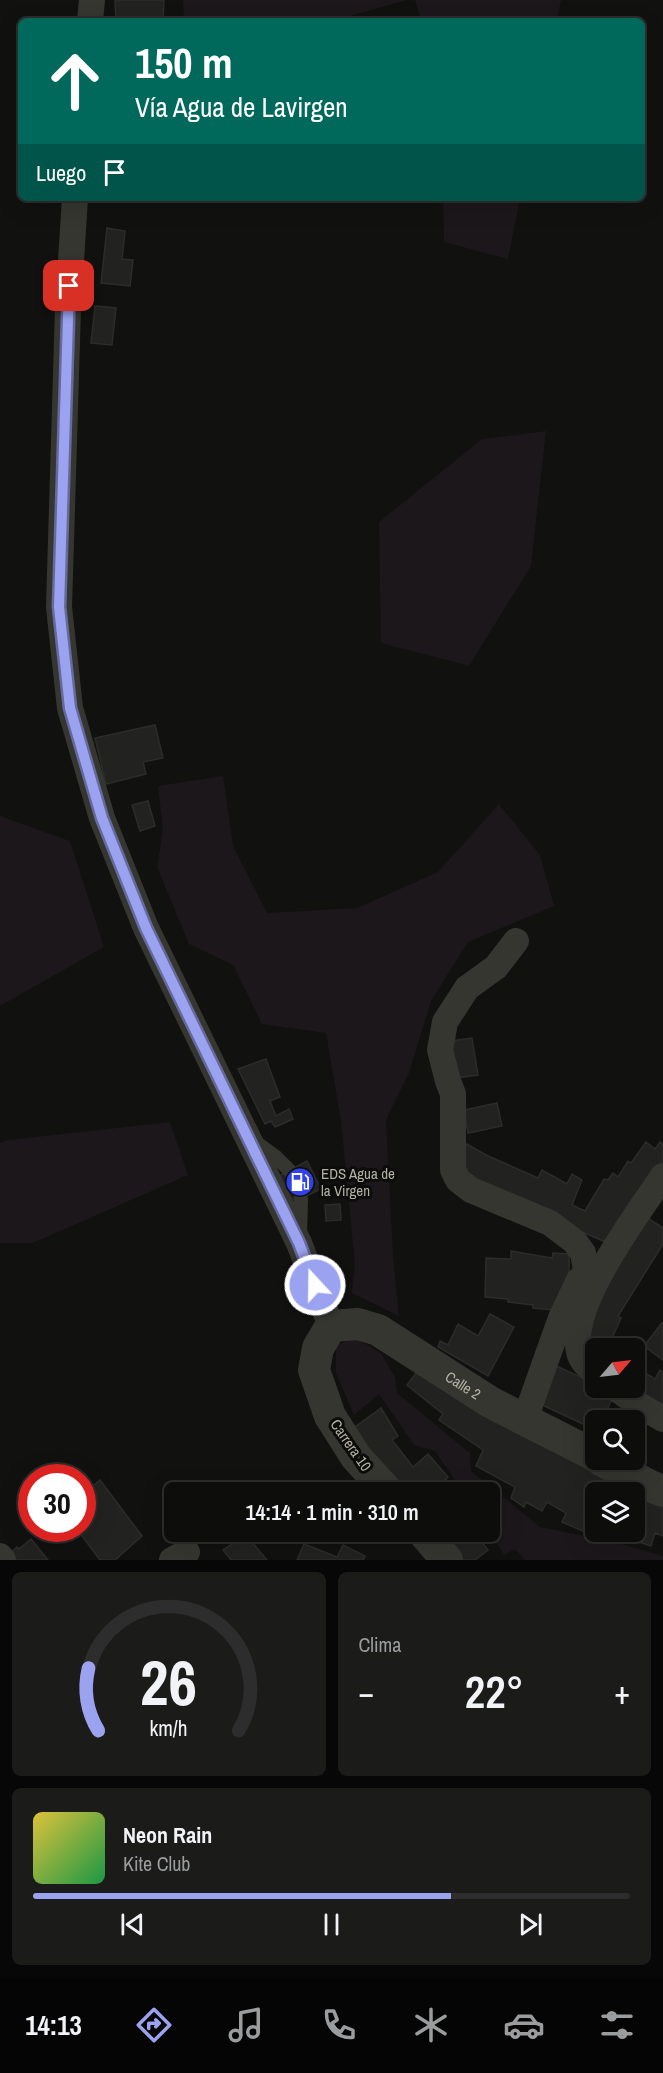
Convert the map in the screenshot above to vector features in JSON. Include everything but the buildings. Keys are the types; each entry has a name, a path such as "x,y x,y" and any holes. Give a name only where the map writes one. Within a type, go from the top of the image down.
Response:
{"street":[{"path":"90,18 92,0"},
{"path":"75,201 68,308 59,607 70,708 102,818 146,928 299,1243 331,1326"},
{"path":"516,941 496,967 467,988 445,1022 440,1050 453,1094 453,1170 458,1180 471,1190 550,1223 576,1242 583,1253 586,1270"},
{"path":"585,1363 579,1354 577,1338 592,1288 663,1176"},
{"path":"525,1419 561,1318 581,1276 586,1270 611,1256"},
{"name":"Calle 2","path":"331,1326 358,1324 378,1330 490,1401 585,1450"},
{"name":"Carrera 10","path":"331,1326 318,1348 314,1370 330,1416 356,1457 379,1482"},
{"path":"629,1398 663,1419"},
{"path":"620,1470 663,1491"},
{"path":"432,1542 447,1560"},
{"path":"0,1556 3,1560"}],"lane":[{"path":"248,1137 276,1157 289,1170"},
{"path":"299,1243 301,1199"}],"shaded area":[{"path":"183,0 407,0 343,18 184,18"},
{"path":"415,0 561,0 558,18 420,18"},
{"path":"443,201 519,201 508,259 444,242"},
{"path":"546,431 531,566 469,666 381,643 379,522 482,439"},
{"path":"223,776 233,846 267,913 357,908 438,872 499,804 540,855 554,906 468,942 431,1001 409,1073 386,1120 393,1255 399,1316 352,1293 355,1265 341,1121 326,1033 262,1024 233,965 189,944 157,867 163,830 158,786"},
{"path":"0,816 70,841 104,947 0,1006"},
{"path":"170,1122 188,1175 33,1243 0,1243 0,1143 8,1140"},
{"path":"354,1337 381,1353 395,1377 397,1393 470,1453 471,1471 485,1482 456,1482 435,1451 414,1445 379,1394 354,1415 336,1373 336,1346"},
{"path":"500,1495 540,1527 585,1536 585,1542 614,1542 663,1556 663,1560 525,1560 515,1549 504,1555 496,1542 500,1542"}],"place":[{"name":"EDS Agua de la Virgen","path":"300,1182"}],"route":[{"path":"69,286 59,607 70,708 102,818 146,928 299,1243 315,1285"}]}
